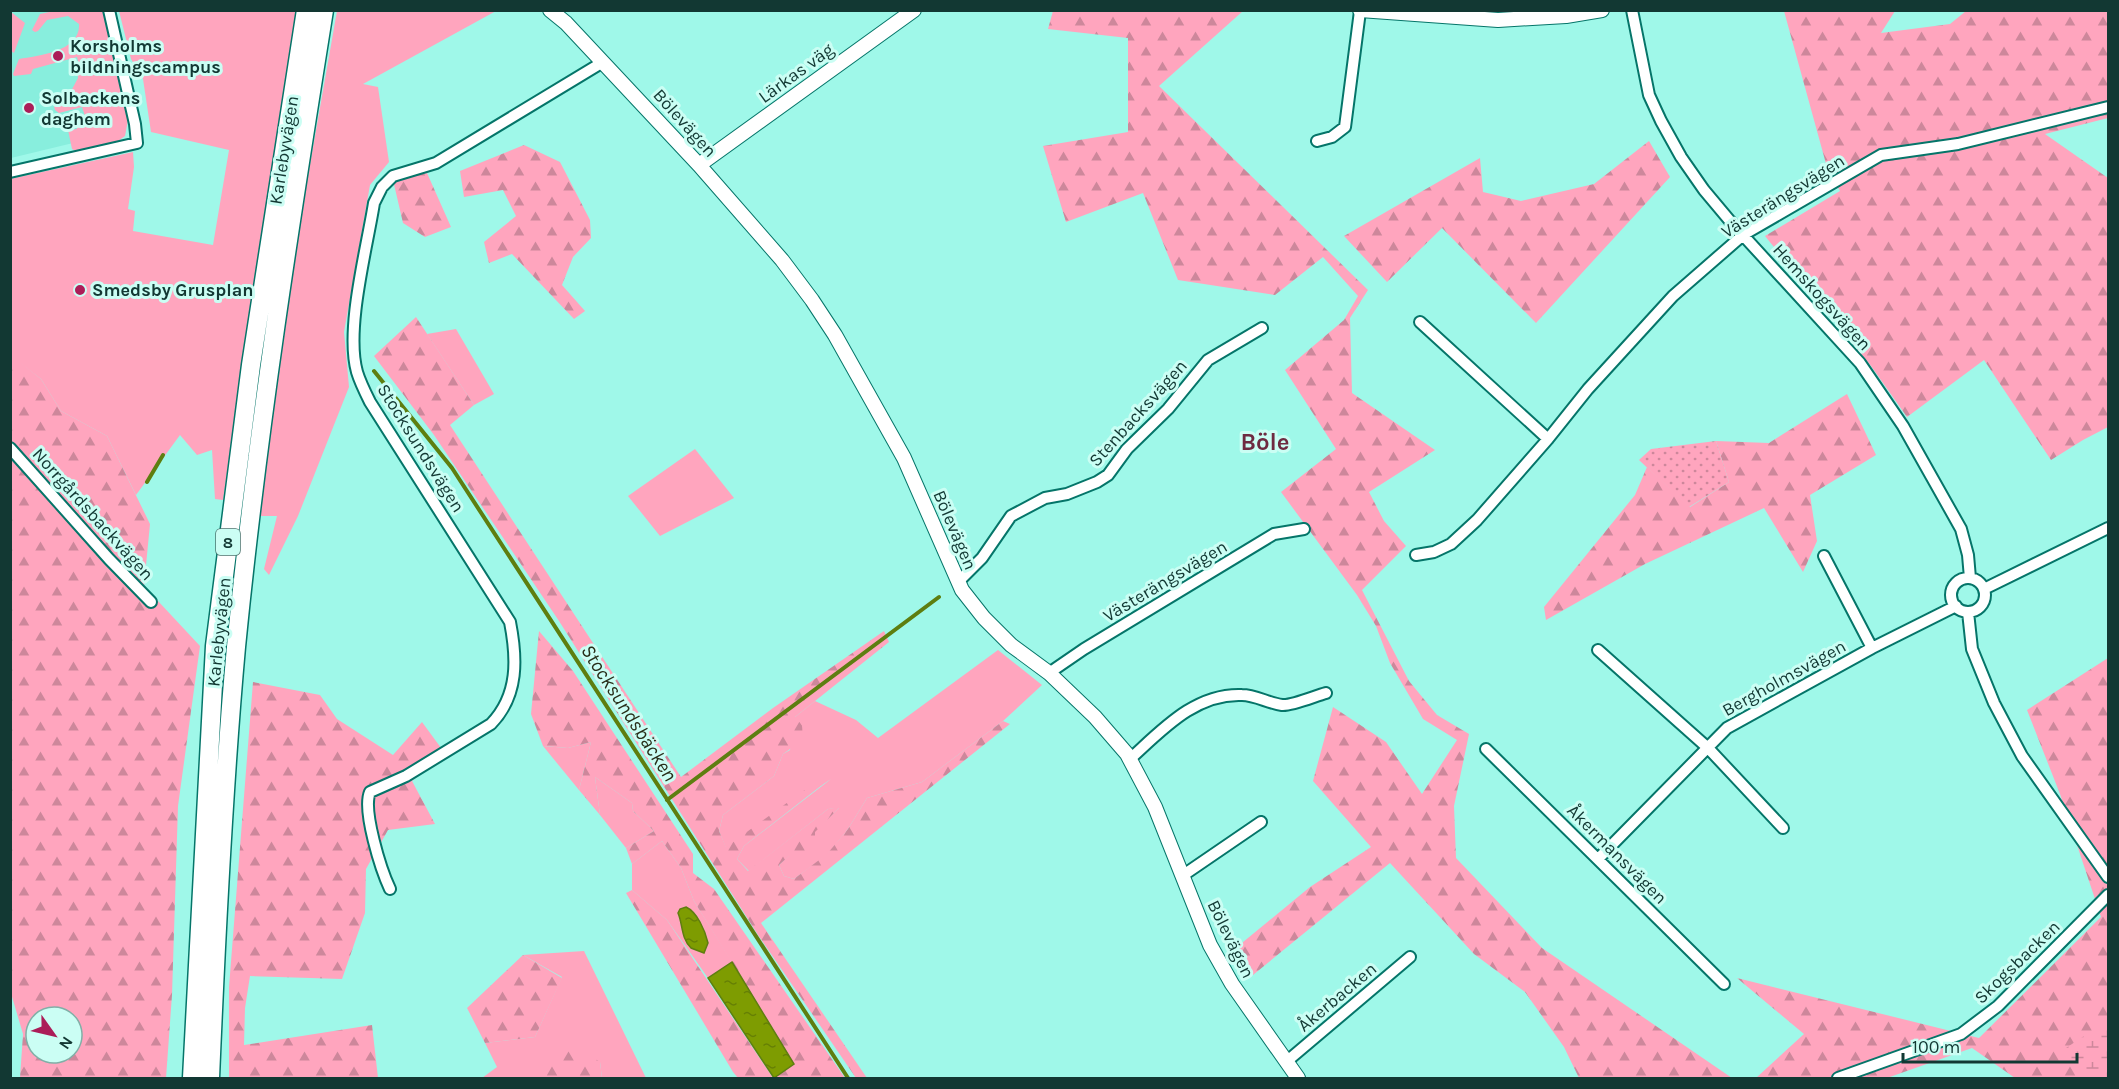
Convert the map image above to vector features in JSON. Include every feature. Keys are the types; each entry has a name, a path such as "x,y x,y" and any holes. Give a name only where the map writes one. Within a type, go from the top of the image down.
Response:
{"highway":[{"name":"Karlebyvägen","path":"192,1078 215,646 251,365 306,10"},
{"name":"Karlebyvägen","path":"210,1078 217,926 236,648 268,370 324,10"}],"street":[{"path":"10,172 137,143 135,124 109,10"},
{"name":"Bölevägen","path":"550,10 566,23 699,165 782,261 835,335 904,458 962,590 984,618 1011,645 1049,673 1095,717 1130,759 1155,807 1210,945 1232,984 1298,1078"},
{"name":"Lärkas väg","path":"699,165 914,10"},
{"path":"1317,141 1332,137 1345,126 1360,10 1498,20 1566,16 1602,10"},
{"name":"Hemskogsvägen","path":"1632,10 1649,95 1681,157 1704,190 1743,235 1860,363 1897,417 1961,529 1968,555 1970,578"},
{"name":"Stocksundsvägen","path":"390,889 373,835 367,800 370,792 406,776 491,724 500,714 511,688 516,649 510,622 370,402 357,372 354,325 375,203 382,187 393,176 436,163 603,62"},
{"name":"Västerängsvägen","path":"1416,555 1434,552 1451,544 1477,520 1588,390 1673,296 1743,235 1881,155 1958,144 2109,107"},
{"path":"1420,322 1548,439"},
{"name":"Stenbacksvägen","path":"958,582 982,558 1011,516 1045,498 1067,494 1108,475 1127,449 1168,409 1208,360 1262,328"},
{"name":"Norrgårdsbackvägen","path":"10,447 151,602"},
{"path":"1984,589 2109,528"},
{"name":"Västerängsvägen","path":"1049,673 1084,649 1274,534 1304,529"},
{"path":"1824,556 1872,648"},
{"path":"1970,578 1977,580 1984,589 1983,602 1977,609 1968,612 1956,606 1951,596 1959,580 1970,578"},
{"name":"Bergholmsvägen","path":"1599,858 1727,728 1872,648 1956,606"},
{"path":"1968,612 1972,649 1994,703 2022,756 2109,877"},
{"path":"1598,650 1708,748 1783,828"},
{"path":"1130,759 1176,718 1206,700 1224,695 1245,694 1284,705 1326,693"},
{"name":"Åkermansvägen","path":"1486,749 1599,858 1724,984"},
{"path":"1182,876 1261,822"},
{"name":"Skogsbacken","path":"1838,1078 1960,1034 1998,1006 2109,895"},
{"name":"Åkerbacken","path":"1286,1062 1410,957"}],"shaded area":[{"name":"Korsholms bildningscampus","path":"10,11 96,11 102,136 11,158"}],"green space":[{"path":"54,11 104,11 128,120 125,136 118,141 76,151 72,149 68,130 77,129 76,124 87,122 82,107 59,113 55,110 52,99 70,93 78,78 77,70 80,70 77,57 33,69 31,74 14,76 13,74 19,59 57,51 73,40 78,33 79,24 68,16 47,20 38,31 32,30 40,14"},
{"path":"119,11 299,11 250,311 223,500 215,499 212,450 197,455 180,435 136,495 107,436 61,411 41,379 11,356 10,179 133,152 134,167 128,209 135,211 133,231 213,245 229,150 151,132 143,79 131,59"},
{"path":"337,11 496,11 363,84 378,87 389,162 370,185 344,332 349,387 298,516 269,575 264,569 277,516 258,516 299,227"},
{"path":"1053,11 1243,11 1159,86 1368,290 1350,318 1352,393 1435,450 1369,492 1384,521 1406,546 1362,590 1409,681 1437,715 1469,734 1454,806 1456,858 1542,948 1732,1078 1579,1078 1564,1047 1525,992 1474,954 1390,863 1253,975 1237,947 1310,887 1371,847 1313,781 1333,707 1386,742 1422,794 1457,740 1423,719 1390,663 1376,626 1357,595 1281,492 1336,449 1285,370 1344,320 1358,296 1323,257 1275,295 1178,280 1143,193 1066,222 1043,146 1128,132 1128,38 1048,29"},
{"path":"1784,11 1895,11 1881,33 1950,24 1966,11 2108,11 2108,118 2045,134 2108,178 2108,427 2051,460 1984,360 1907,417 1871,366 1765,236 1840,191 1828,171"},
{"path":"11,12 25,23 14,53 11,51"},
{"path":"1649,141 1670,177 1536,323 1442,228 1387,282 1344,236 1480,158 1483,192 1521,201 1594,184"},
{"path":"524,145 560,162 590,220 591,238 573,257 562,285 585,311 574,319 512,254 489,263 484,242 516,216 503,190 464,197 460,171"},
{"path":"427,173 451,227 425,237 403,223 393,180"},
{"path":"416,317 474,405 450,425 681,777 773,708 884,631 889,642 795,717 802,725 803,740 783,754 774,776 723,815 719,831 726,847 828,773 831,778 744,846 737,859 748,871 828,809 840,807 815,832 815,844 799,859 789,856 779,865 784,876 794,879 827,854 848,829 867,798 922,782 1003,721 1010,724 761,923 867,1078 856,1078 758,935 559,621 434,435 374,356"},
{"path":"456,329 494,394 474,405 427,334"},
{"path":"10,354 41,379 61,411 107,436 150,524 144,586 200,646 178,806 172,995 166,1078 20,1078 23,1034 10,990"},
{"path":"1847,394 1876,455 1810,495 1817,541 1803,572 1764,508 1645,564 1546,620 1544,607 1635,495 1647,467 1690,507 1729,482 1716,441 1769,443"},
{"path":"1716,441 1729,482 1689,507 1639,460 1651,449"},
{"path":"695,449 734,498 660,536 628,496"},
{"path":"539,631 573,671 693,854 693,873 714,889 845,1078 774,1078 793,1063 694,901 681,868 662,841 632,864 626,848 654,831 633,811 632,803 595,777 600,815 579,790 591,742 568,748 543,746 531,714"},
{"path":"998,650 1042,685 1003,721 922,782 867,798 848,829 827,855 794,879 784,876 779,865 839,808 828,809 749,871 737,859 744,846 831,779 726,848 719,831 723,815 774,776 783,754 790,750 795,717 815,701 856,720 878,738"},
{"path":"2108,658 2108,1078 2015,1078 1972,1048 1887,1078 1756,1078 1804,1034 1737,978 1979,1038 2101,917 2060,794 2027,710"},
{"path":"253,682 320,695 337,719 393,755 422,722 444,752 412,781 435,824 388,830 366,869 365,913 342,979 250,976 245,1008 244,1045 372,1025 378,1078 229,1078 229,987"},
{"path":"591,742 579,790 543,746 568,748"},
{"path":"595,777 632,803 633,811 654,831 626,848 600,815"},
{"path":"662,841 681,868 694,901 732,962 708,978 667,920 632,890 632,864"},
{"path":"632,890 667,920 773,1078 738,1078 733,1072 626,893"},
{"path":"584,951 646,1078 602,1078 600,1062 533,1076 533,1078 482,1078 497,1067 485,1043 535,1037 562,977 523,955"},
{"path":"523,955 562,978 535,1037 485,1043 467,1008"},
{"path":"2108,1029 2108,1078 2086,1075 2072,1063 2066,1048 2093,1030"},
{"path":"576,1046 600,1062 602,1078 533,1078 555,1052"}],"water":[{"path":"686,907 697,917 705,933 708,943 704,953 691,948 685,940 678,913 680,909"},
{"path":"732,962 794,1064 774,1078 708,978"}],"waterway":[{"name":"Stocksundsbäcken","path":"374,371 452,468 848,1078"},
{"path":"147,482 163,455"},
{"path":"667,800 939,597"}],"place":[{"name":"Korsholms bildningscampus","path":"58,56"},
{"name":"Solbackens daghem","path":"29,108"},
{"name":"Smedsby Grusplan","path":"80,290"}],"district":[{"name":"Böle","path":"1265,442"}]}
